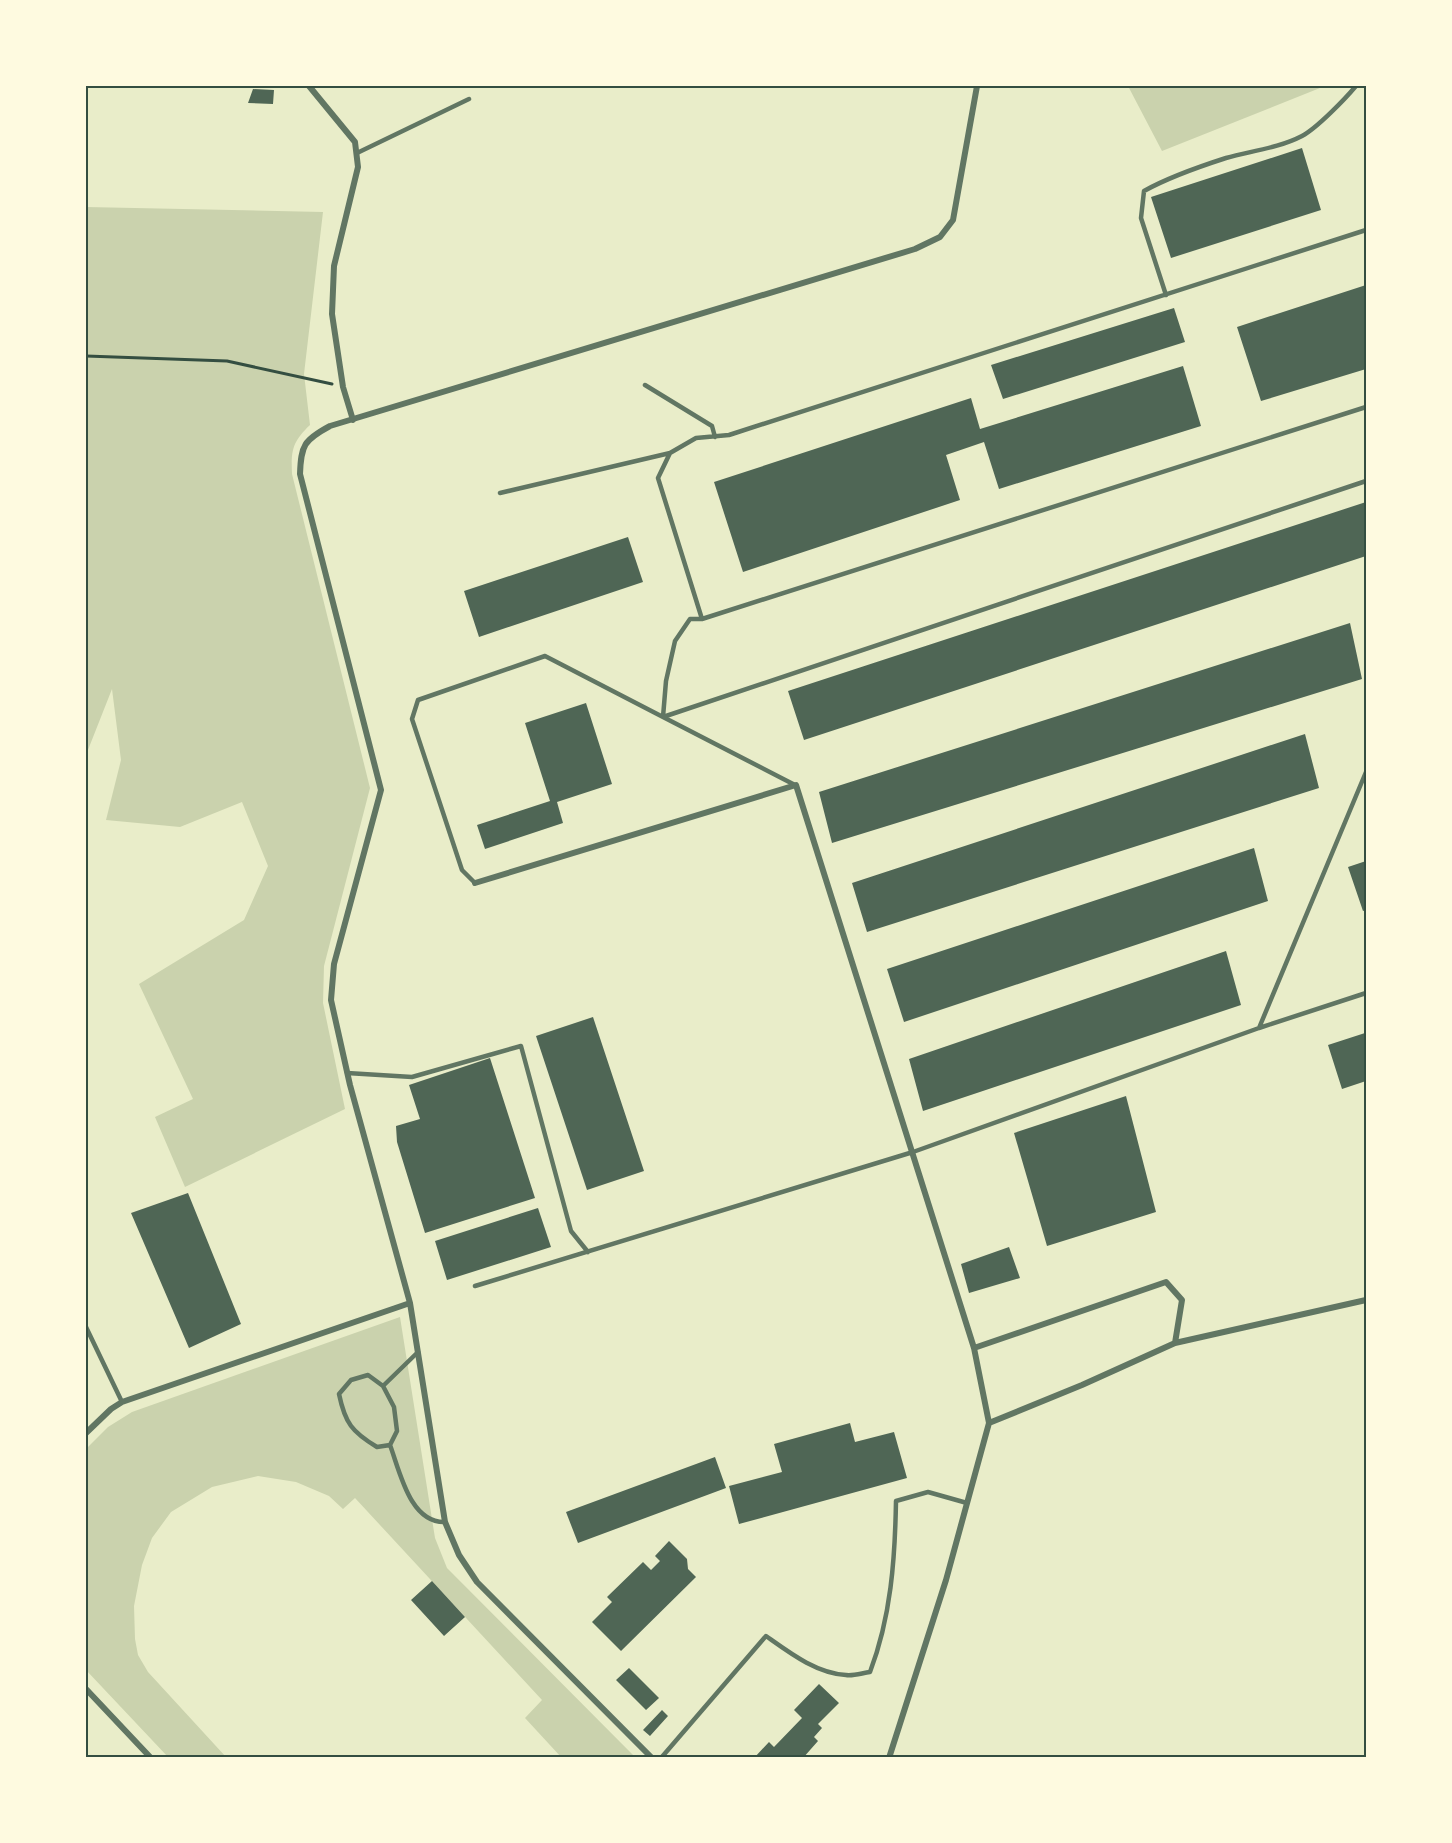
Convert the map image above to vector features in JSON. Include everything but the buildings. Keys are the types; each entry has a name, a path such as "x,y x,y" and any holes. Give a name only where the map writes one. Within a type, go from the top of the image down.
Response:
{"street":[{"path":"309,86 355,142 357,153 358,167 334,266 332,315 342,387 353,420"},
{"path":"652,1758 477,1581 459,1555 445,1522 410,1303 347,1072 331,1000 334,964 381,790 300,474 301,453 311,436 330,426 915,249 940,237 953,220 977,86"},
{"path":"475,883 796,785 974,1348 989,1424 946,1580 889,1758"},
{"path":"974,1348 1166,1282 1182,1300 1175,1343"},
{"path":"989,1424 1175,1343 1366,1300"},
{"path":"86,1433 111,1409 122,1402 410,1303"},
{"path":"86,1689 151,1758"}],"lane":[{"path":"1166,295 1141,218 1144,191 1158,183 1225,158 1280,144 1303,135 1342,103 1356,86"},
{"path":"357,153 469,99"},
{"path":"500,493 670,453 696,438 729,435 1366,231"},
{"path":"645,385 712,426 714,437"},
{"path":"663,717 666,681 675,641 690,619 702,619 1366,407"},
{"path":"670,453 658,478 702,619"},
{"path":"663,717 1366,481"},
{"path":"475,883 462,870 412,719 418,700 545,656 796,785"},
{"path":"1259,1028 1366,772"},
{"path":"475,1286 912,1152 1259,1028 1366,993"},
{"path":"347,1072 412,1077 521,1046 571,1231 588,1252"},
{"path":"86,1327 122,1402"},
{"path":"383,1386 418,1352"},
{"path":"390,1445 377,1447 360,1437 343,1416 339,1394 351,1380 368,1375 383,1386 394,1407 397,1431 390,1445 405,1485 418,1511 433,1522 445,1522"},
{"path":"661,1758 766,1636 819,1669 847,1675 870,1672 881,1642 891,1589 896,1501 928,1492 967,1503"}],"path":[{"path":"86,356 227,362 342,387"}],"green space":[{"path":"1128,86 1325,86 1162,151"},
{"path":"86,207 323,212 304,374 310,425 299,437 294,447 292,474 370,788 324,966 323,1003 345,1109 185,1187 155,1117 193,1099 139,984 244,920 268,866 242,802 180,827 106,820 121,760 112,689 86,755"},
{"path":"400,1317 435,1538 447,1568 635,1757 561,1757 525,1718 542,1700 355,1498 343,1509 329,1496 296,1482 258,1476 212,1487 171,1512 152,1538 142,1565 134,1606 138,1655 148,1672 226,1757 168,1757 86,1670 86,1449 108,1427 132,1412"}]}
